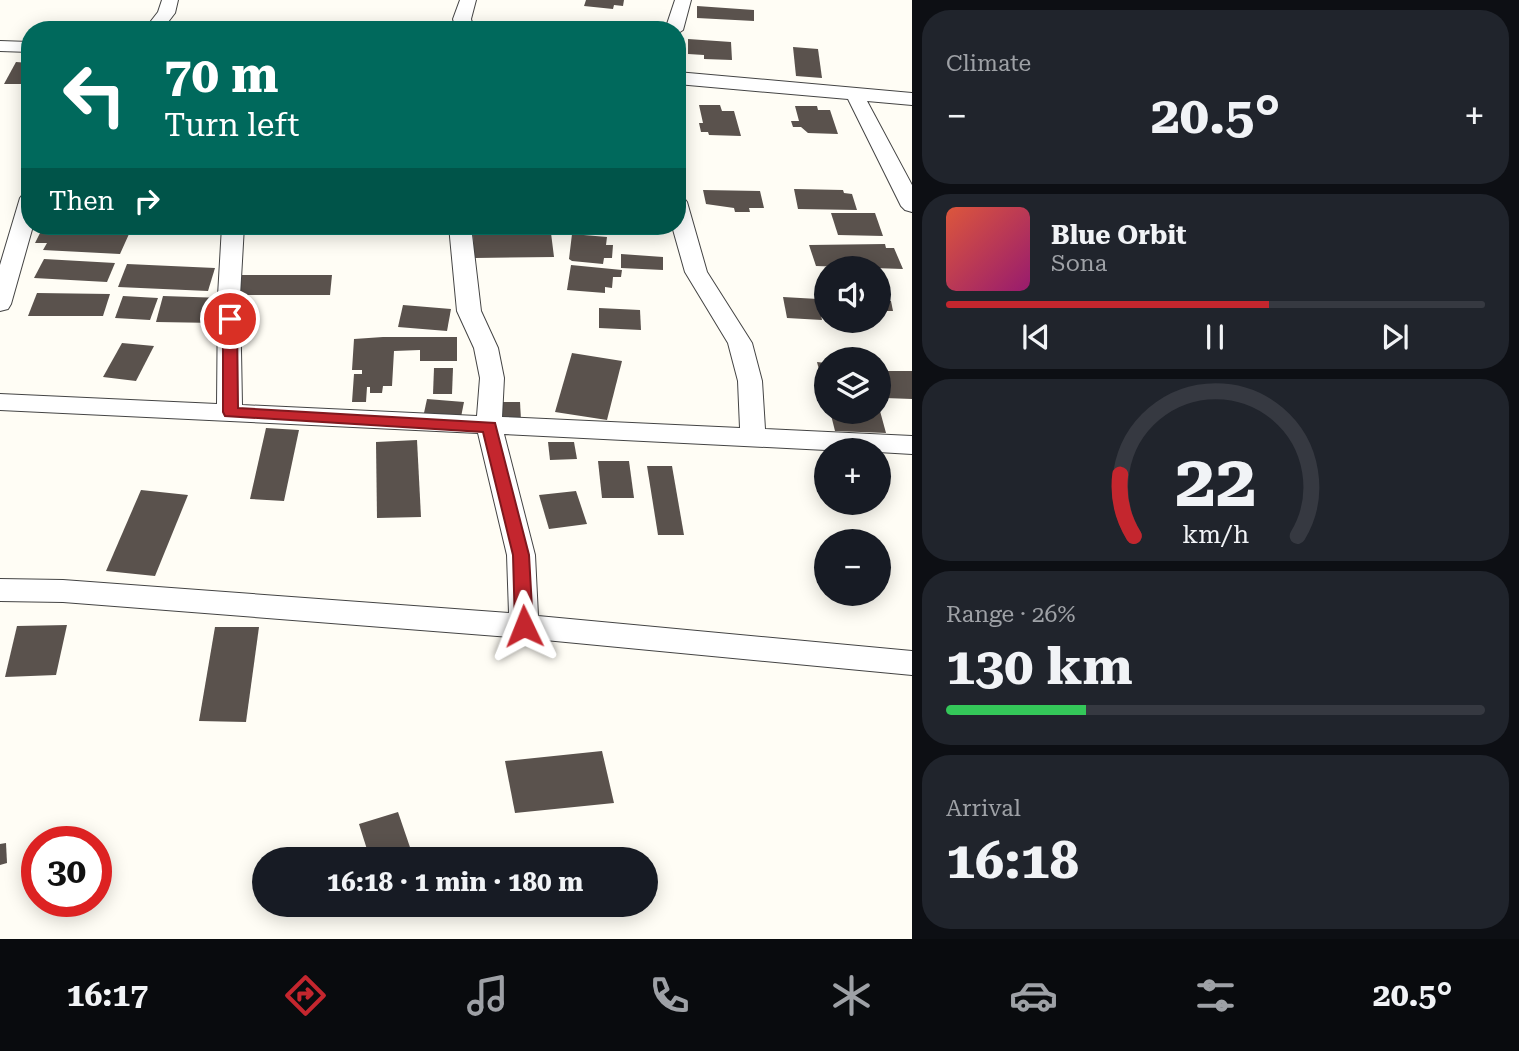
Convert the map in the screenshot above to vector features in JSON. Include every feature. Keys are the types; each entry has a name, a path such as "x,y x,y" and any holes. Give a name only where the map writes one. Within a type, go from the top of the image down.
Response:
{"street":[{"path":"160,21 170,0"},
{"path":"463,21 468,0"},
{"path":"677,21 683,0"},
{"path":"0,46 21,47"},
{"path":"686,80 912,99"},
{"path":"853,93 912,206"},
{"path":"0,304 21,230"},
{"path":"230,412 229,296 232,235"},
{"path":"461,235 469,311 486,348 492,378 489,427 521,555 524,626"},
{"path":"685,235 696,272 740,343 750,381 753,436"},
{"path":"0,402 912,445"},
{"path":"0,590 63,591 524,626 912,663"}],"building":[{"path":"586,0 624,0 623,6 614,5 613,9 584,6"},
{"path":"697,6 754,10 754,21 697,18"},
{"path":"688,39 731,42 732,60 704,59 704,55 688,54"},
{"path":"793,47 818,49 822,78 796,76"},
{"path":"16,62 21,62 21,84 4,84"},
{"path":"699,105 720,105 722,111 734,111 741,136 709,135 708,132 701,132 699,123 703,123"},
{"path":"795,106 817,106 818,110 830,110 838,134 808,133 801,127 793,127 791,121 799,121"},
{"path":"794,189 843,190 844,193 852,194 857,210 798,209"},
{"path":"703,190 760,191 764,208 735,212 734,208 706,204"},
{"path":"831,213 875,213 883,236 838,235"},
{"path":"39,235 129,235 120,254 43,250 47,243 35,243"},
{"path":"473,235 551,235 554,257 474,258"},
{"path":"572,235 607,237 606,245 613,245 612,258 604,258 603,264 569,259"},
{"path":"885,244 886,248 894,248 903,269 891,269 891,256 814,256 814,260 809,245"},
{"path":"621,254 663,257 663,270 621,268"},
{"path":"44,259 115,263 107,282 34,278"},
{"path":"127,264 215,268 208,291 118,287"},
{"path":"571,265 622,270 621,277 613,277 612,288 605,287 605,293 567,290"},
{"path":"242,275 332,275 330,295 239,295"},
{"path":"37,293 110,294 103,316 28,316"},
{"path":"123,296 158,298 150,320 115,318"},
{"path":"163,296 223,298 217,323 156,322"},
{"path":"783,297 814,299 814,320 787,318"},
{"path":"403,305 451,309 447,331 398,327"},
{"path":"599,308 640,310 641,330 599,328"},
{"path":"457,337 457,361 420,361 420,350 394,351 392,386 383,386 382,393 370,393 370,387 367,387 366,402 352,402 354,374 362,374 362,370 352,370 354,339"},
{"path":"122,343 154,346 136,381 103,377"},
{"path":"572,353 622,361 607,420 555,412"},
{"path":"434,368 453,368 452,394 433,394"},
{"path":"891,371 912,371 912,399 891,398"},
{"path":"427,399 464,402 461,417 424,413"},
{"path":"498,402 520,402 521,420 498,420"},
{"path":"833,424 884,424 886,433 835,431"},
{"path":"266,428 299,430 284,501 250,499"},
{"path":"417,440 421,517 377,518 376,442"},
{"path":"548,442 574,442 577,459 550,460"},
{"path":"598,461 629,461 634,498 602,498"},
{"path":"647,466 672,466 684,535 658,535"},
{"path":"141,490 188,495 155,576 106,571"},
{"path":"576,491 587,524 549,529 539,495"},
{"path":"67,625 56,675 5,677 17,626"},
{"path":"215,627 259,627 246,722 199,721"},
{"path":"602,751 614,803 515,813 505,761"},
{"path":"398,812 410,847 366,847 359,824"},
{"path":"6,843 7,863 0,865 0,844"}],"route":[{"path":"230,319 230,412 489,427 521,555 524,626"}]}
